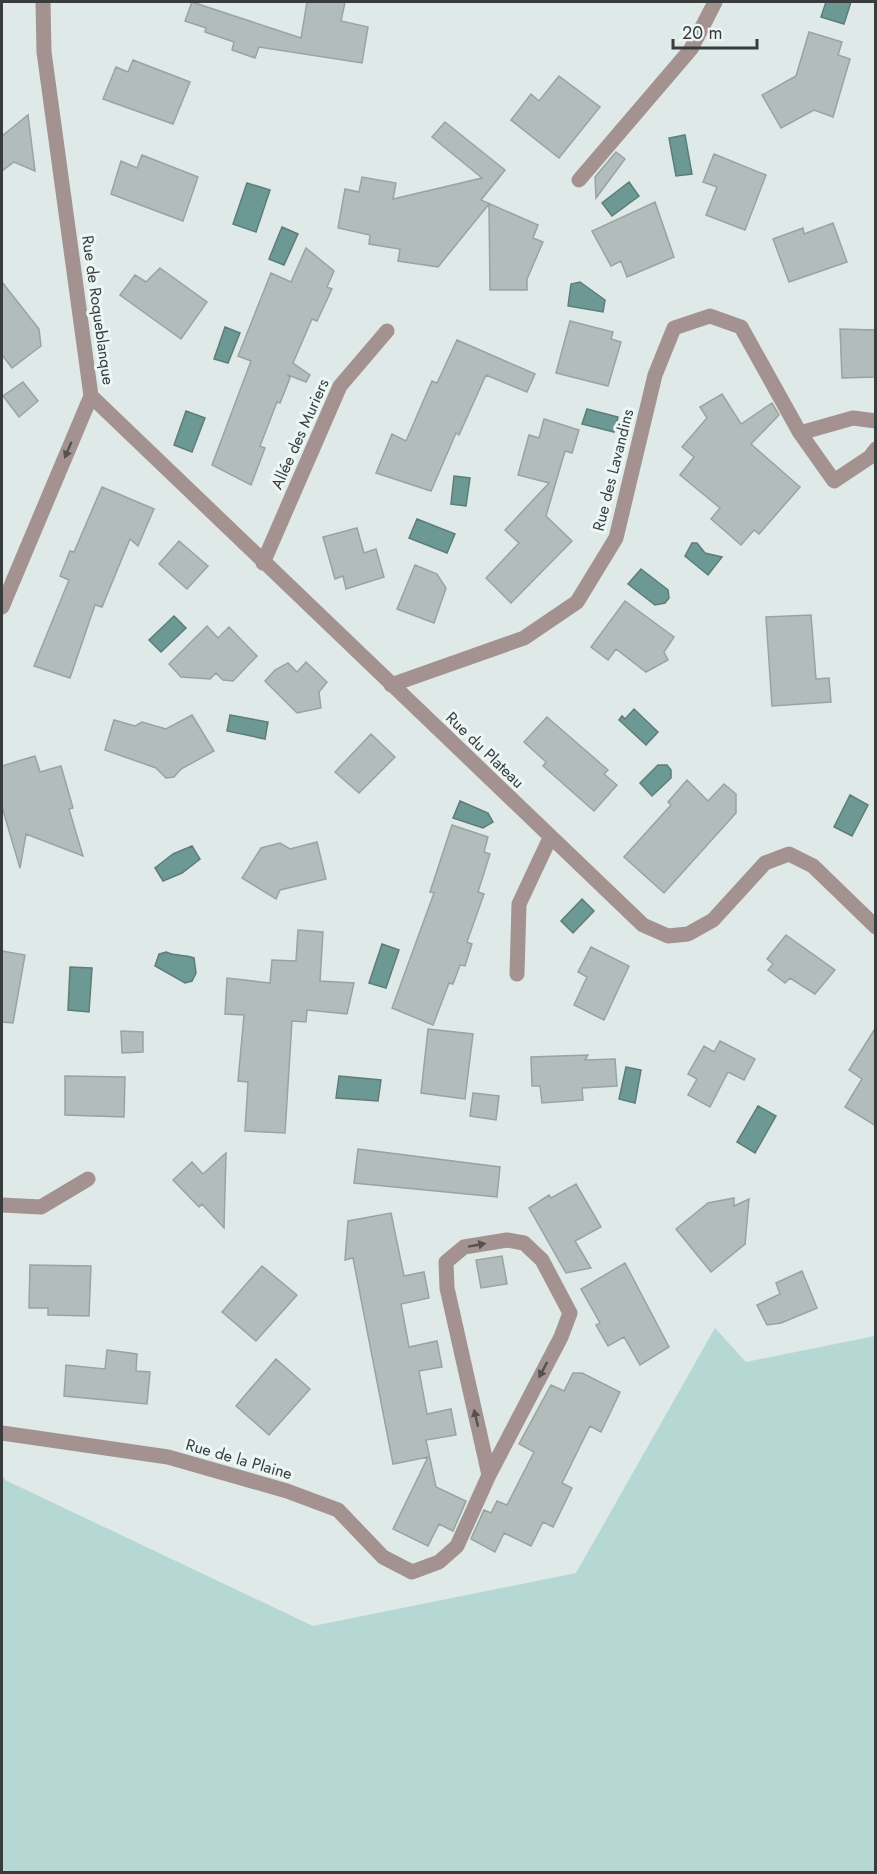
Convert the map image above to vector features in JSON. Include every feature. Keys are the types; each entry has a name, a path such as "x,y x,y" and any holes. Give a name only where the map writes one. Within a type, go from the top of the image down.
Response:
{"street":[{"name":"Rue de Roqueblanque","path":"2,608 91,396 44,52 43,2"},
{"path":"579,180 691,49 715,2"},
{"name":"Rue des Lavandins","path":"392,685 524,638 577,602 616,538 655,375 674,328 710,316 741,327 800,433 834,481 870,457 876,449"},
{"name":"Allée des Muriers","path":"263,562 340,386 387,331"},
{"name":"Rue du Plateau","path":"91,396 643,925 668,936 688,934 713,920 765,863 789,854 813,866 876,927"},
{"path":"800,433 853,418 876,421"},
{"path":"517,974 519,904 550,838"},
{"path":"2,1205 41,1207 88,1179"},
{"path":"507,1240 524,1243 542,1260 570,1313 561,1337 489,1475 447,1288 446,1262 464,1247 507,1240"},
{"name":"Rue de la Plaine","path":"2,1433 168,1457 287,1491 338,1510 383,1557 412,1572 440,1562 457,1546 489,1475"}],"shaded area":[{"path":"826,2 851,2 844,24 821,17"},
{"path":"685,135 692,174 676,176 669,138"},
{"path":"629,182 639,196 612,216 602,203"},
{"path":"247,183 270,190 256,232 233,224"},
{"path":"282,227 298,234 284,265 269,259"},
{"path":"580,282 605,300 603,312 568,306 571,284"},
{"path":"225,327 240,333 228,363 214,359"},
{"path":"587,409 618,417 614,432 582,424"},
{"path":"186,411 205,418 192,452 174,445"},
{"path":"454,476 470,478 466,506 451,504"},
{"path":"417,519 455,534 447,553 409,538"},
{"path":"692,543 697,543 705,553 722,557 708,575 685,556"},
{"path":"641,569 668,590 669,598 665,603 655,605 628,584"},
{"path":"174,616 186,628 161,652 149,640"},
{"path":"634,709 658,732 646,745 619,720 622,716 625,719"},
{"path":"230,715 268,722 265,739 227,731"},
{"path":"658,765 667,765 671,770 671,778 652,796 640,783"},
{"path":"850,795 868,805 852,836 834,827"},
{"path":"460,801 488,813 493,822 483,828 453,818"},
{"path":"192,846 200,859 182,873 163,881 155,868 173,854"},
{"path":"582,899 594,911 573,933 561,921"},
{"path":"382,944 399,950 386,988 369,983"},
{"path":"166,952 194,958 196,973 192,981 185,983 155,966 159,954"},
{"path":"70,967 92,968 89,1012 68,1010"},
{"path":"626,1067 641,1070 635,1103 619,1099"},
{"path":"339,1076 381,1080 378,1101 336,1098"},
{"path":"758,1106 776,1116 755,1153 737,1142"},
{"path":"715,1328 746,1362 875,1336 875,1872 2,1872 2,1474 5,1480 313,1626 576,1573"}],"building":[{"path":"192,2 301,38 307,2 345,2 341,21 368,27 362,63 259,47 255,58 232,50 234,42 205,32 206,28 185,21"},
{"path":"809,32 842,42 838,55 850,59 833,117 814,110 781,128 762,95 796,76"},
{"path":"133,60 190,82 173,124 103,99 116,67 128,72"},
{"path":"559,76 600,107 559,158 511,120 531,94 539,101"},
{"path":"28,115 35,171 14,162 2,171 2,136"},
{"path":"445,122 505,170 481,200 538,225 533,238 543,242 527,279 527,290 490,290 489,204 438,267 398,261 400,249 369,244 370,235 338,228 345,189 359,192 362,177 396,183 393,199 482,178 432,137"},
{"path":"616,152 625,159 596,198 595,177"},
{"path":"714,154 766,175 745,230 706,215 717,187 703,182"},
{"path":"142,155 198,177 183,221 111,194 121,161 137,168"},
{"path":"655,202 674,257 627,277 621,261 611,266 592,231"},
{"path":"833,223 847,262 789,282 773,239 803,228 804,234"},
{"path":"306,248 334,271 327,287 332,289 317,321 312,319 293,363 310,375 306,382 288,375 290,378 280,403 277,402 260,446 265,448 251,485 212,465 251,361 238,356 271,273 291,282"},
{"path":"160,268 207,302 181,339 120,295 135,275 146,282"},
{"path":"2,282 39,329 41,346 12,368 2,355"},
{"path":"570,321 613,332 611,339 621,342 608,386 556,373"},
{"path":"840,329 876,330 876,377 842,378"},
{"path":"457,340 535,374 527,392 486,375 459,435 456,433 431,491 376,473 392,434 406,441 432,381 437,383"},
{"path":"23,382 38,401 19,417 3,396"},
{"path":"722,394 741,424 772,403 779,415 751,444 800,487 759,534 754,530 741,545 711,519 720,508 680,475 694,457 682,447 707,418 700,407"},
{"path":"544,419 579,430 572,453 565,451 546,516 572,541 511,603 486,578 519,543 505,530 549,483 518,475 529,435 539,438"},
{"path":"102,487 154,509 138,546 130,539 102,607 95,605 70,678 34,666 69,580 60,576 70,551 74,552"},
{"path":"357,528 364,553 376,549 384,577 346,589 343,576 335,579 323,537"},
{"path":"179,541 208,566 187,589 159,564"},
{"path":"415,565 437,574 446,588 434,623 397,609"},
{"path":"625,601 674,637 664,652 668,660 646,672 616,649 608,660 591,647"},
{"path":"811,615 816,679 829,678 831,702 772,706 766,617"},
{"path":"207,626 218,638 229,627 257,656 233,681 223,680 216,673 210,679 181,677 169,664"},
{"path":"306,662 327,682 319,692 321,708 297,713 265,681 275,670 288,663 297,672"},
{"path":"192,715 214,751 181,769 174,777 166,778 156,768 105,750 114,720 135,726 142,722 166,729"},
{"path":"547,717 608,770 604,774 617,785 594,811 543,766 546,762 524,742"},
{"path":"371,734 395,757 359,793 335,772"},
{"path":"35,756 40,772 61,766 73,808 69,809 83,856 26,834 20,868 2,807 2,766"},
{"path":"687,780 708,801 724,784 736,794 736,813 664,893 624,857 671,805 668,802"},
{"path":"452,825 488,837 484,852 490,854 478,892 484,894 467,942 472,944 465,966 460,965 453,984 449,983 433,1025 392,1008 434,893 430,892"},
{"path":"317,842 326,879 280,890 276,899 242,878 261,848 280,843 290,849"},
{"path":"298,930 323,932 320,981 354,983 347,1014 307,1010 306,1022 292,1021 285,1133 245,1131 248,1082 238,1081 244,1015 225,1014 227,978 270,983 272,960 296,961"},
{"path":"786,935 835,970 815,994 790,978 785,983 768,970 773,964 767,959"},
{"path":"591,947 629,966 604,1020 574,1005 587,977 578,972"},
{"path":"2,951 25,955 13,1023 2,1022"},
{"path":"876,1027 876,1126 845,1107 862,1079 849,1070"},
{"path":"428,1029 473,1034 465,1099 421,1093"},
{"path":"121,1031 143,1032 143,1052 122,1053"},
{"path":"720,1041 755,1059 744,1080 728,1072 710,1107 688,1095 697,1079 688,1074 704,1046 714,1052"},
{"path":"588,1055 585,1060 615,1059 617,1086 582,1088 583,1100 542,1103 540,1086 532,1086 531,1057"},
{"path":"65,1076 125,1077 124,1117 65,1115"},
{"path":"473,1093 499,1096 496,1120 470,1116"},
{"path":"358,1149 500,1167 497,1197 354,1183"},
{"path":"226,1153 224,1228 202,1204 199,1207 173,1180 192,1162 203,1174"},
{"path":"576,1184 601,1227 575,1241 591,1268 566,1273 529,1208 549,1195 551,1198"},
{"path":"734,1198 734,1206 749,1199 745,1244 711,1272 676,1229 708,1203"},
{"path":"391,1213 404,1276 424,1272 429,1298 401,1304 409,1347 437,1341 442,1367 419,1371 427,1414 451,1409 456,1435 426,1440 436,1487 466,1501 453,1531 439,1524 428,1546 393,1529 428,1457 393,1464 353,1258 345,1260 348,1221"},
{"path":"502,1256 507,1284 481,1288 476,1260"},
{"path":"625,1263 669,1347 640,1365 624,1337 608,1346 596,1325 600,1323 581,1289"},
{"path":"30,1265 91,1266 89,1316 48,1315 48,1308 29,1308"},
{"path":"262,1266 297,1295 256,1341 222,1312"},
{"path":"802,1271 817,1308 781,1323 767,1325 757,1305 780,1294 776,1283"},
{"path":"107,1350 137,1354 136,1371 150,1372 147,1404 64,1396 66,1365 105,1369"},
{"path":"276,1359 310,1389 269,1435 236,1406"},
{"path":"573,1373 582,1373 620,1392 601,1432 590,1426 562,1483 572,1488 553,1527 543,1522 531,1546 504,1533 495,1552 471,1539 484,1510 491,1513 497,1501 507,1505 534,1452 519,1444 551,1385 564,1391"}]}
